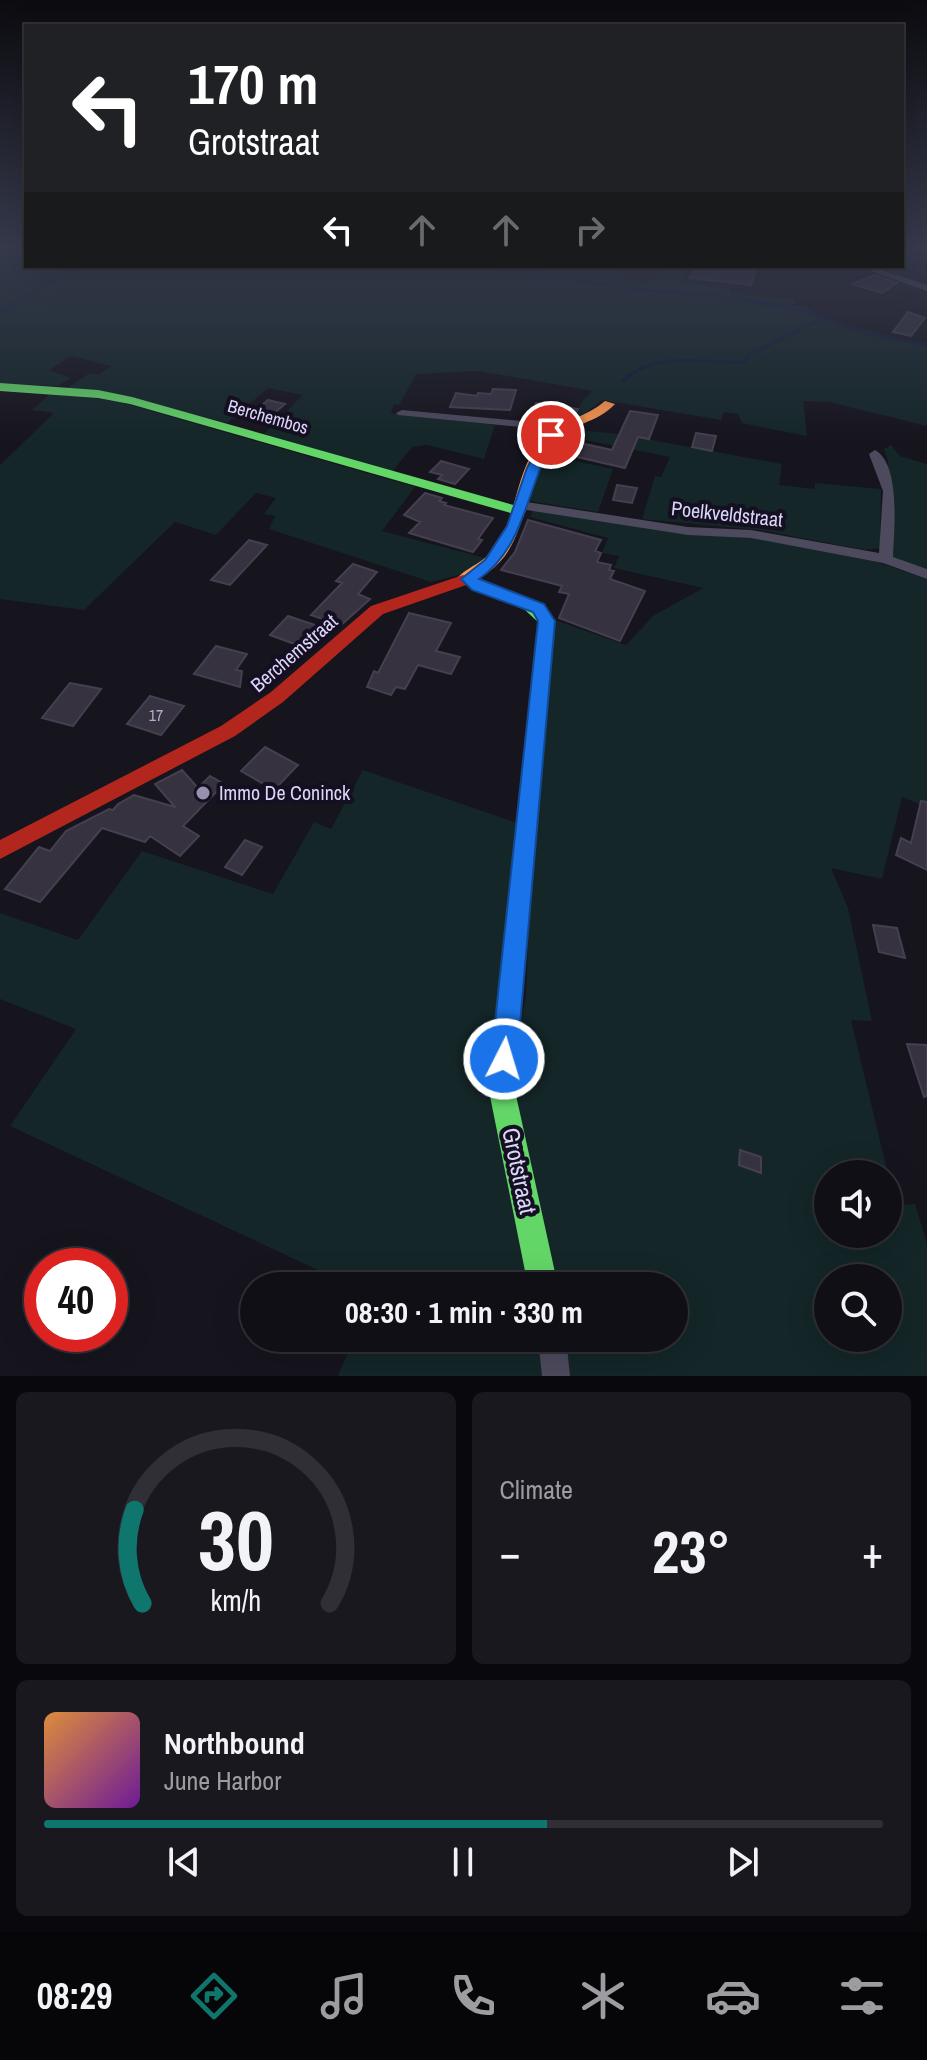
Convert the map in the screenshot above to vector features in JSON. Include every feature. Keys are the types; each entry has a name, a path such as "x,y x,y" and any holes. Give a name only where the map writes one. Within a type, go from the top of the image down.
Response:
{"street":[{"name":"Berchembos","path":"0,387 98,394 132,401 520,508"},
{"path":"402,413 533,425 551,435 597,417 609,404"},
{"name":"Berchemstraat","path":"0,850 228,731 261,710 377,610 393,600 469,579 490,564 515,526 534,468 551,435"},
{"path":"875,454 889,491 886,559"},
{"name":"Poelkveldstraat","path":"520,508 688,531 751,534 886,559 927,574"},
{"name":"Grotstraat","path":"469,579 478,586 539,608 547,621 501,1086 540,1272"},
{"path":"553,1352 556,1376"}],"shaded area":[{"path":"0,314 817,314 831,322 927,345 927,426 829,402 803,401 807,436 742,423 738,414 724,412 721,420 602,400 580,417 573,417 583,400 593,391 479,371 416,374 399,405 394,404 391,413 495,425 484,459 427,445 412,447 392,472 264,434 303,395 268,388 227,423 120,395 67,388 90,373 99,375 111,366 71,356 49,370 71,378 57,386 0,384"},
{"path":"52,392 120,402 415,487 382,531 485,558 471,572 431,582 269,529 275,516 264,514 276,498 256,493 216,535 175,522 84,610 0,599 0,465 54,413 32,410"},
{"path":"578,430 619,434 782,464 779,485 815,489 815,483 881,489 880,548 865,550 759,530 642,519 655,476 661,477 670,457 560,435"},
{"path":"891,445 900,456 927,464 927,569 892,557 888,461 884,449"},
{"path":"543,454 613,469 598,512 530,501"},
{"path":"533,511 544,511 682,534 753,538 877,562 927,579 927,807 902,797 882,879 831,868 848,908 872,1021 851,1020 885,1160 814,1160 814,1248 902,1248 902,1205 915,1204 927,1244 927,1376 565,1376 562,1352 688,1352 688,1272 550,1272 512,1078 526,995 532,850 555,620 626,645 653,616 703,588 614,568 619,556 602,553 608,538 530,517"},
{"path":"363,770 520,824 506,953 532,1272 322,1272 10,1126 76,1029 0,999 0,913 78,940 142,851 273,894 314,822 331,829"},
{"path":"348,1352 541,1352 543,1376 338,1376"}],"building":[{"path":"906,314 925,318 911,336 893,332"},
{"path":"493,389 516,390 510,410 450,407 456,393 477,396 478,393 491,394"},
{"path":"268,400 285,404 266,420 248,416"},
{"path":"536,403 578,409 575,415 556,422 528,417"},
{"path":"630,411 658,415 649,439 638,437 625,468 573,456 580,443 612,450"},
{"path":"696,433 716,436 712,451 692,447"},
{"path":"441,461 469,469 455,484 438,479 442,475 430,472"},
{"path":"617,485 637,488 632,503 613,500"},
{"path":"425,493 442,498 439,501 446,503 444,505 493,518 473,552 409,533 420,522 404,515"},
{"path":"528,520 601,540 595,551 601,553 597,562 611,565 609,570 614,571 610,579 645,591 620,641 559,618 569,594 559,592 562,586 501,570 515,552"},
{"path":"249,540 267,545 230,585 211,580"},
{"path":"353,564 377,572 358,594 370,599 341,625 311,615 342,583 336,581"},
{"path":"409,613 451,623 436,651 460,657 451,674 418,665 405,689 396,687 391,695 367,687 374,671 378,673"},
{"path":"288,616 318,626 300,646 270,635"},
{"path":"216,646 247,654 236,670 242,671 240,687 194,674"},
{"path":"70,683 101,689 73,726 42,718"},
{"path":"150,696 184,706 161,735 127,724"},
{"path":"265,747 298,765 274,790 241,771"},
{"path":"182,770 198,788 210,776 224,784 183,826 199,836 180,856 150,836 145,842 102,828 40,902 5,889 39,847 50,851 66,831 109,809 113,810 134,795 175,807 155,784"},
{"path":"921,801 927,802 927,870 896,855 901,838 911,843"},
{"path":"245,840 262,847 242,875 225,867"},
{"path":"873,925 897,928 905,958 879,952"},
{"path":"907,1044 927,1045 927,1096 924,1097"},
{"path":"740,1150 761,1157 761,1173 739,1165"}],"waterway":[{"path":"812,314 823,318"},
{"path":"625,379 638,370 667,361 745,362 749,355 823,318"},
{"path":"823,318 864,333 927,345"},
{"path":"623,381 628,377"}],"traffic: fast":[{"path":"0,387 98,394 132,401 519,511"},
{"path":"469,579 531,606 547,621 501,1086 540,1272"}],"traffic: slow":[{"path":"463,580 483,569 498,555 508,539 534,465 549,439 609,404"}],"traffic: jam":[{"path":"0,850 228,731 277,697 377,610 463,580"}],"place":[{"name":"Immo De Coninck","path":"203,793"}],"route":[{"path":"504,1059 547,621 539,608 478,586 469,579 490,564 515,526 534,468 551,435"}]}
